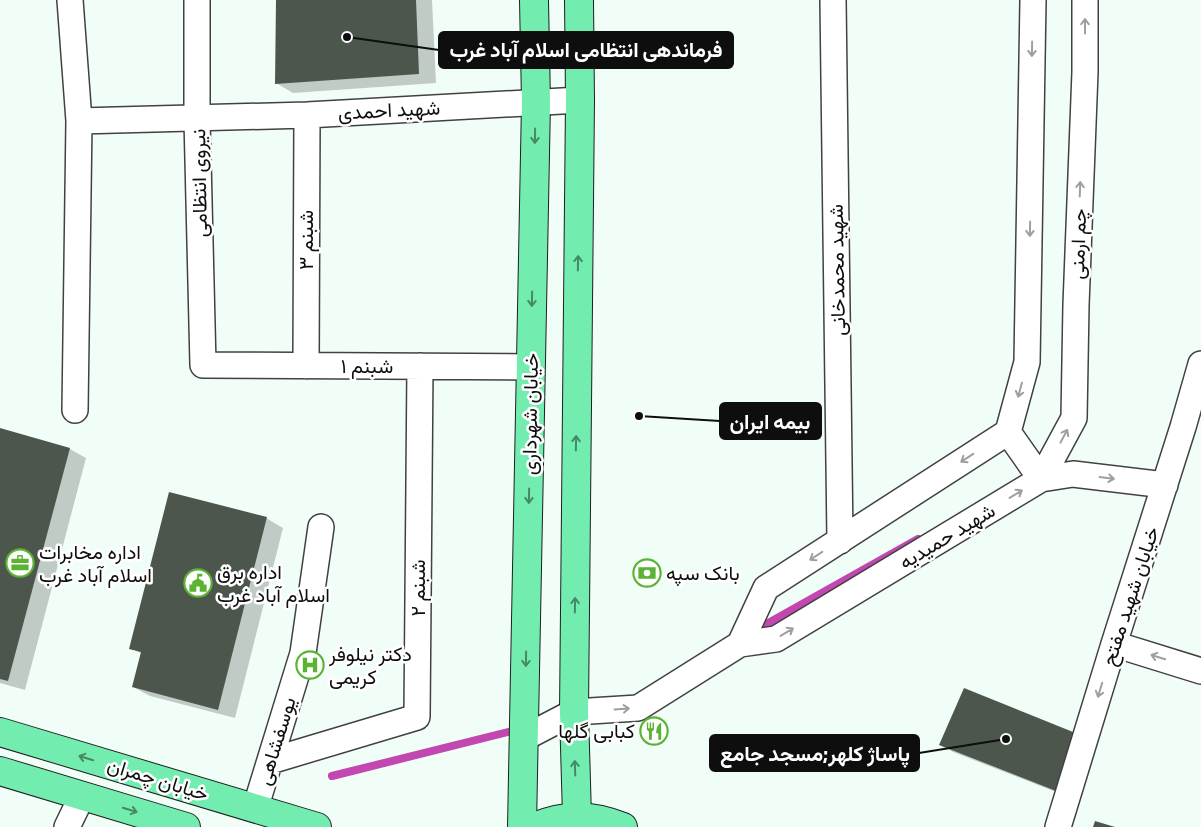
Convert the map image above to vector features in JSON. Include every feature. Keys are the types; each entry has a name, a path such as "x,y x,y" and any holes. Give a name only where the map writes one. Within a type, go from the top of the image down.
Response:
{"main road":[{"name":"خیابان شهرداری","path":"522,827 536,102 534,0"},
{"path":"577,817 574,712 580,100 579,0"},
{"name":"خیابان چمران","path":"0,732 317,827"},
{"name":"خیابان چمران","path":"0,771 186,827"},
{"path":"534,827 548,821 577,817 606,820 623,827"}],"street":[{"path":"70,0 78,121 75,410"},
{"name":"نیروی انتظامی","path":"197,0 203,366"},
{"name":"شهید محمدخانی","path":"833,0 840,541"},
{"path":"740,644 766,588 1008,432 1027,362 1033,0"},
{"name":"چم ارمنی","path":"1041,479 1074,418 1076,305 1085,72 1085,0"},
{"name":"شهید احمدی","path":"78,121 307,115 580,100"},
{"name":"شبنم ۳","path":"306,366 307,115"},
{"name":"خیابان شهید مفتح","path":"1058,827 1114,644 1166,485 1192,430 1201,364"},
{"name":"شبنم ۱","path":"203,366 531,367"},
{"name":"شبنم ۲","path":"270,762 417,717 420,366"},
{"path":"1008,432 1041,479"},
{"name":"شهید حمیدیه","path":"574,712 638,708 740,644 776,639 1041,479 1072,474 1166,485"},
{"name":"یوسفشاهی","path":"255,808 303,652 321,527"},
{"path":"1114,644 1201,671"},
{"path":"524,738 574,712"},
{"path":"67,827 82,796"}],"building":[{"path":"276,0 416,0 419,74 275,84"},
{"name":"اداره مخابرات اسلام آباد غرب","path":"0,428 70,448 8,681 0,679"},
{"name":"اداره برق اسلام آباد غرب","path":"169,492 267,517 218,710 132,687 141,652 129,649"},
{"path":"964,688 1073,732 1056,791 939,745"},
{"path":"1095,821 1115,827 1093,827"}],"waterway":[{"path":"754,631 918,539"},
{"path":"332,776 520,729"}],"place":[{"name":"فرماندهی انتظامی اسلام آباد غرب","path":"347,37"},
{"name":"بیمه ایران","path":"639,416"},
{"name":"اداره مخابرات اسلام آباد غرب","path":"20,563"},
{"name":"بانک سپه","path":"647,573"},
{"name":"اداره برق اسلام آباد غرب","path":"198,583"},
{"name":"دکتر نیلوفر کریمی","path":"310,665"},
{"name":"کبابی گلها","path":"654,731"},
{"name":"پاساژ کلهر;مسجد جامع","path":"1006,739"}]}
